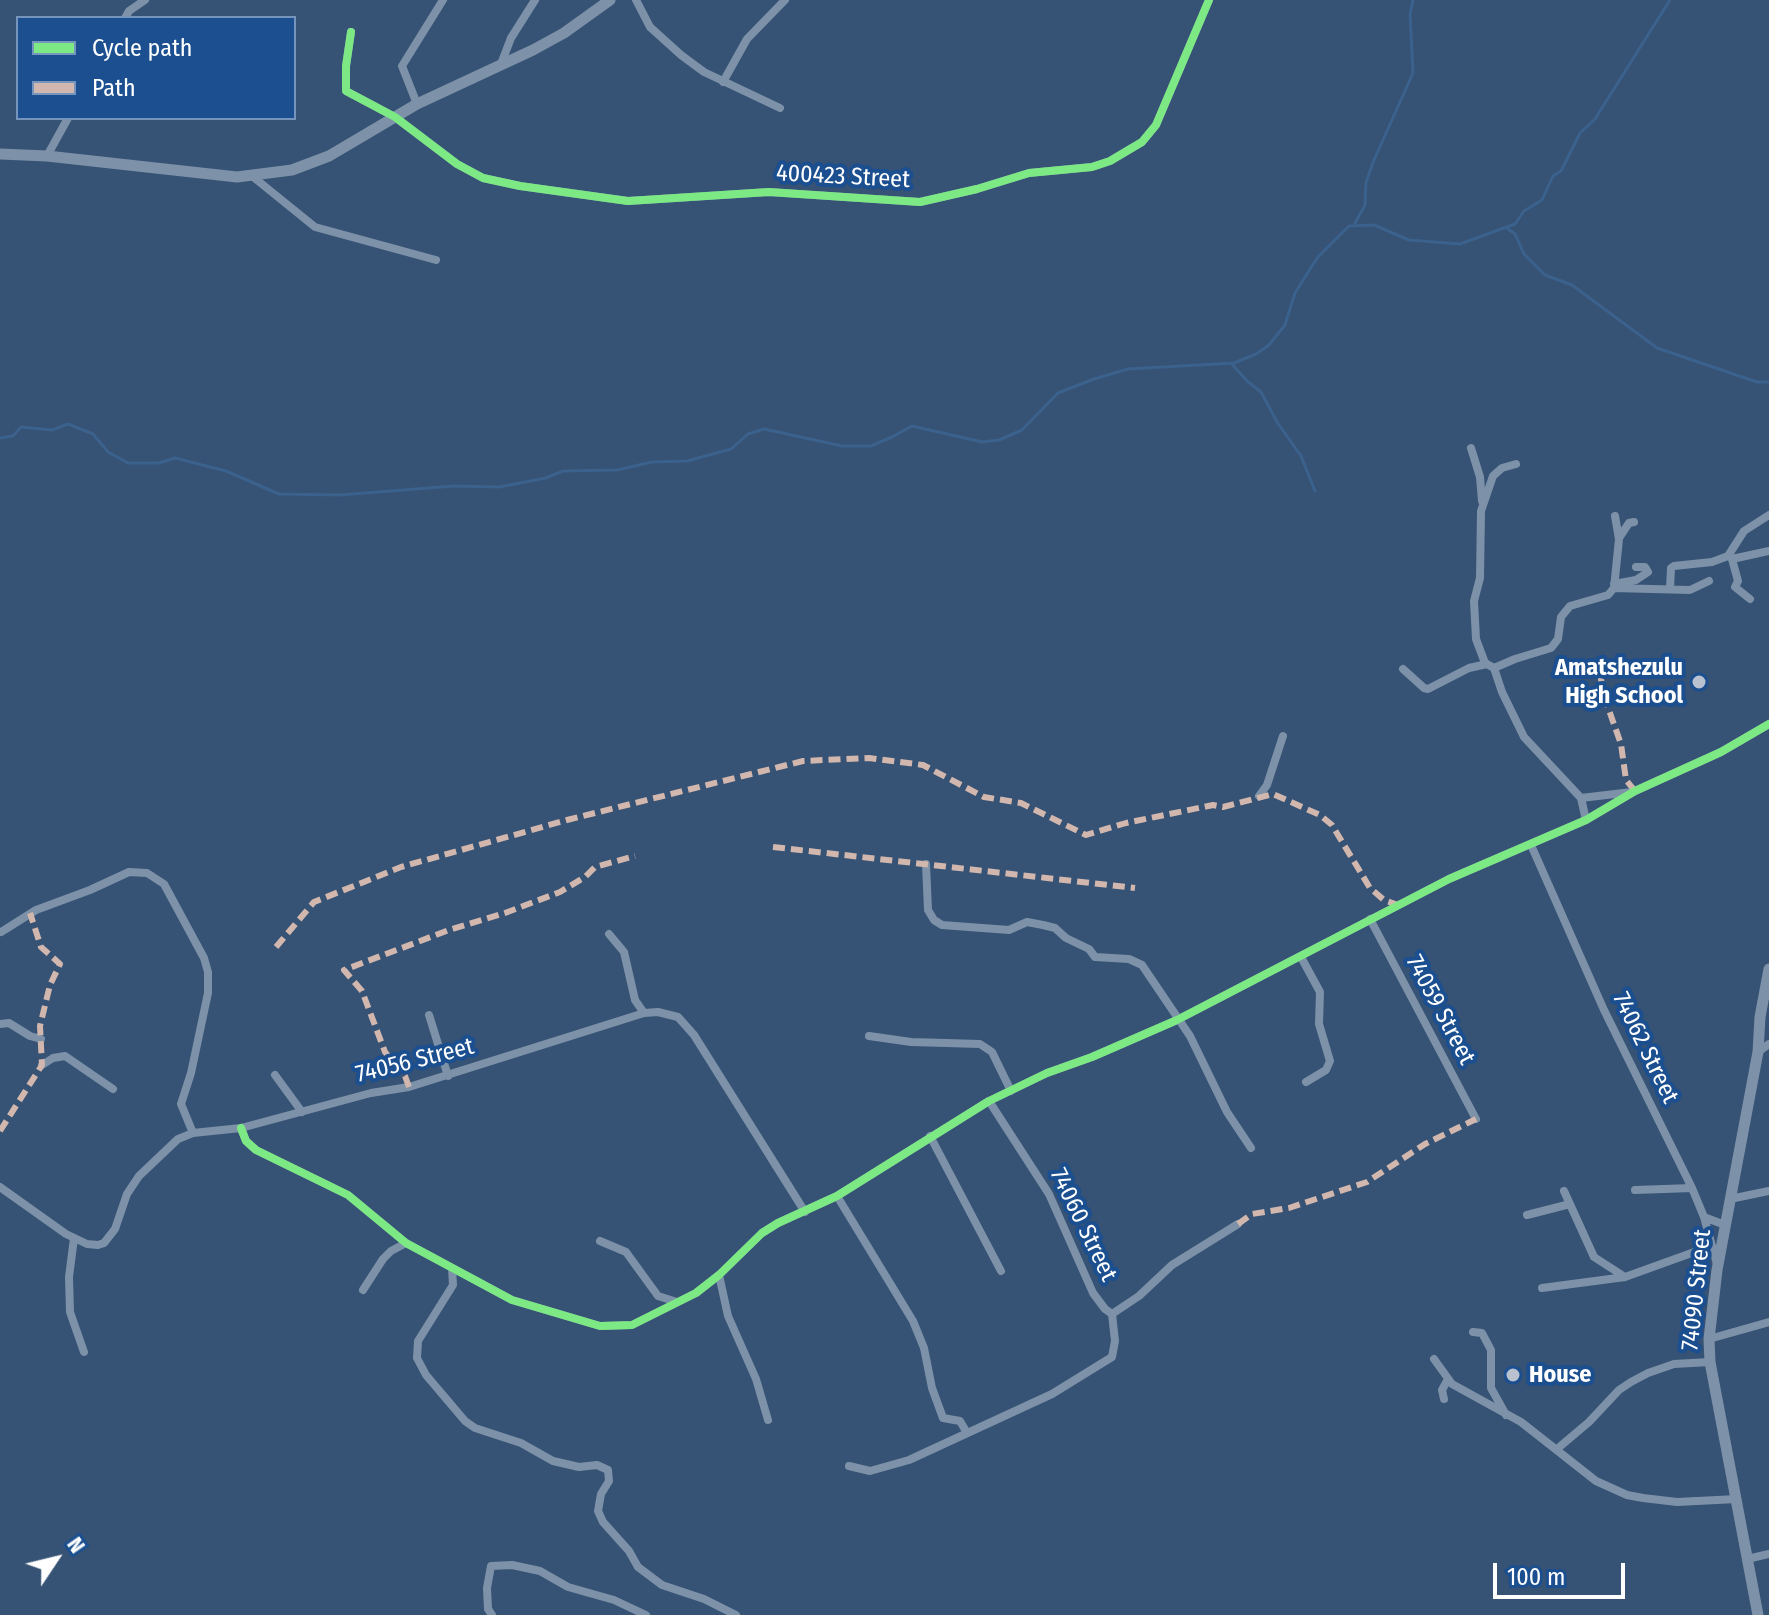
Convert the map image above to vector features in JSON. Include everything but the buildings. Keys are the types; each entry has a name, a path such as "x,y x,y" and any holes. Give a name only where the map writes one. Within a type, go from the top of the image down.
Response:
{"street":[{"path":"126,16 145,0"},
{"path":"417,104 402,66 443,0"},
{"path":"501,64 511,38 535,0"},
{"path":"0,154 47,156 180,173 252,176 292,170 329,156 417,104 564,33 610,0"},
{"path":"636,0 644,19 661,39 704,72 780,108"},
{"path":"723,82 747,39 785,0"},
{"name":"400423 Street","path":"351,32 346,91 395,117 457,164 483,178 628,201 769,192 920,202 1029,173 1092,167 1110,161 1142,142 1156,125 1209,0"},
{"path":"47,156 67,120"},
{"path":"252,176 315,227 436,260"},
{"path":"1471,448 1480,477 1482,502 1480,578 1474,601 1478,649 1490,666 1524,737 1581,798 1586,820"},
{"path":"1482,502 1498,470 1516,464"},
{"path":"1403,669 1428,689 1469,668 1490,666 1551,648 1558,639 1561,617 1570,606 1608,595 1614,586 1619,539 1615,516"},
{"path":"1750,599 1735,587 1738,581 1730,557 1744,531 1758,520 1769,517"},
{"path":"1619,539 1629,523 1634,522"},
{"path":"1670,589 1671,568 1674,566 1769,551"},
{"path":"1614,586 1636,580 1648,572 1645,567 1636,567"},
{"path":"1614,586 1690,590 1709,581"},
{"path":"241,1128 251,1146 348,1195 406,1243 512,1300 600,1326 632,1325 696,1293 762,1233 837,1196 989,1101 1047,1073 1177,1020 1449,879 1586,820 1635,791 1721,752 1769,724"},
{"path":"1259,796 1267,785 1283,736"},
{"path":"1581,798 1635,791"},
{"name":"74062 Street","path":"1531,845 1604,1010 1692,1188 1704,1217 1717,1270"},
{"path":"926,864 928,910 934,920 942,925 1009,930 1027,922 1055,928 1066,938 1089,949 1095,957 1129,959 1142,965 1190,1036 1227,1112 1251,1148"},
{"path":"1,932 36,910 129,872 147,873 164,884 174,897 208,972 208,993 181,1104 193,1133"},
{"name":"74059 Street","path":"1370,919 1476,1119"},
{"path":"609,934 624,952 635,1000 644,1013 668,1014 685,1023 805,1212"},
{"path":"1301,957 1320,992 1319,1024 1330,1061 1326,1070 1306,1082"},
{"name":"74090 Street","path":"1758,1615 1710,1362 1709,1339 1717,1270 1758,1052 1760,1017 1769,969"},
{"name":"74056 Street","path":"74,1238 87,1244 104,1243 115,1229 127,1194 139,1176 171,1144 193,1133 241,1128 371,1093 409,1087 644,1013"},
{"path":"429,1015 448,1076"},
{"path":"0,1024 9,1023 41,1039"},
{"path":"869,1036 911,1042 980,1044 992,1052 1011,1091"},
{"path":"1758,1052 1769,1044"},
{"path":"42,1065 53,1058 65,1056 113,1089"},
{"path":"275,1075 302,1112"},
{"name":"74060 Street","path":"989,1101 1049,1194 1093,1293 1112,1314 1139,1296 1172,1265 1238,1224"},
{"path":"930,1136 1001,1271"},
{"path":"0,1187 74,1238 69,1277 70,1312 84,1352"},
{"path":"1635,1190 1692,1188"},
{"path":"1564,1191 1594,1257 1625,1277"},
{"path":"1730,1199 1769,1191"},
{"path":"837,1196 913,1321 924,1348 932,1388 943,1418 960,1421 967,1433"},
{"path":"1527,1215 1570,1204"},
{"path":"1704,1217 1725,1225"},
{"path":"600,1241 626,1252 658,1296 678,1302"},
{"path":"363,1290 383,1259 406,1243"},
{"path":"1542,1288 1625,1277 1711,1246"},
{"path":"452,1268 453,1285 418,1341 417,1358 426,1375 465,1421 475,1428 521,1443 553,1461 579,1467 597,1465 608,1470 609,1481 601,1494 598,1511 638,1567 667,1588 704,1599 736,1615"},
{"path":"719,1275 728,1316 756,1379 768,1420"},
{"path":"849,1466 870,1471 885,1468 945,1445 1052,1394 1112,1357 1115,1341 1112,1314"},
{"path":"1709,1339 1769,1322"},
{"path":"1477,1331 1491,1350 1491,1388 1506,1416"},
{"path":"1434,1359 1448,1379 1506,1416 1521,1422 1596,1481 1627,1495 1677,1502 1737,1499"},
{"path":"1557,1449 1631,1382 1674,1364 1710,1362"},
{"path":"1444,1399 1442,1390 1448,1379"},
{"path":"1747,1559 1769,1554"},
{"path":"492,1615 488,1609 491,1566 512,1565 540,1571 568,1587 614,1600 646,1615"}],"waterway":[{"path":"1355,223 1365,205 1366,182 1374,160 1413,73 1410,14 1413,0"},
{"path":"0,438 13,436 21,427 52,430 68,424 93,434 108,452 128,463 159,463 175,458 226,471 279,494 340,495 454,486 499,487 546,478 563,471 617,470 652,462 687,461 731,449 748,434 764,429 842,446 871,446 912,426 982,442 999,440 1022,430 1058,393 1094,379 1128,369 1234,363 1256,354 1269,345 1285,325 1295,293 1317,258 1349,226 1374,225 1409,240 1460,244 1515,224 1524,211 1542,200 1580,133 1595,119 1670,0"},
{"path":"1508,229 1515,234 1524,254 1545,275 1572,285 1657,348 1757,382 1769,382"},
{"path":"1231,363 1261,392 1301,456 1315,491"}],"marked path":[{"path":"1597,660 1605,699 1621,744 1626,780 1635,791"},
{"path":"276,947 314,902 401,867 567,820 803,761 869,758 923,765 984,797 1021,803 1086,835 1126,823 1213,805 1223,807 1273,794 1320,815 1332,825 1370,888 1384,900 1398,905"},
{"path":"773,847 1135,888"},
{"path":"409,1087 405,1076 385,1052 362,991 344,970 560,892 595,867 635,856"},
{"path":"0,1131 42,1065 40,1026 50,985 60,964 41,947 30,913"},
{"path":"1238,1224 1252,1214 1289,1208 1367,1182 1425,1144 1476,1119"}],"cycle path":[{"path":"351,32 346,91 395,117 457,164 483,178 628,201 769,192 920,202 1029,173 1092,167 1110,161 1142,142 1156,125 1209,0"},
{"path":"241,1128 246,1141 256,1150 348,1195 406,1243 512,1300 600,1326 632,1325 696,1293 762,1233 837,1196 989,1101 1047,1073 1177,1020 1449,879 1586,820 1635,791 1721,752 1769,724"}],"place":[{"name":"Amatshezulu High School","path":"1699,682"},
{"name":"House","path":"1513,1375"}]}
